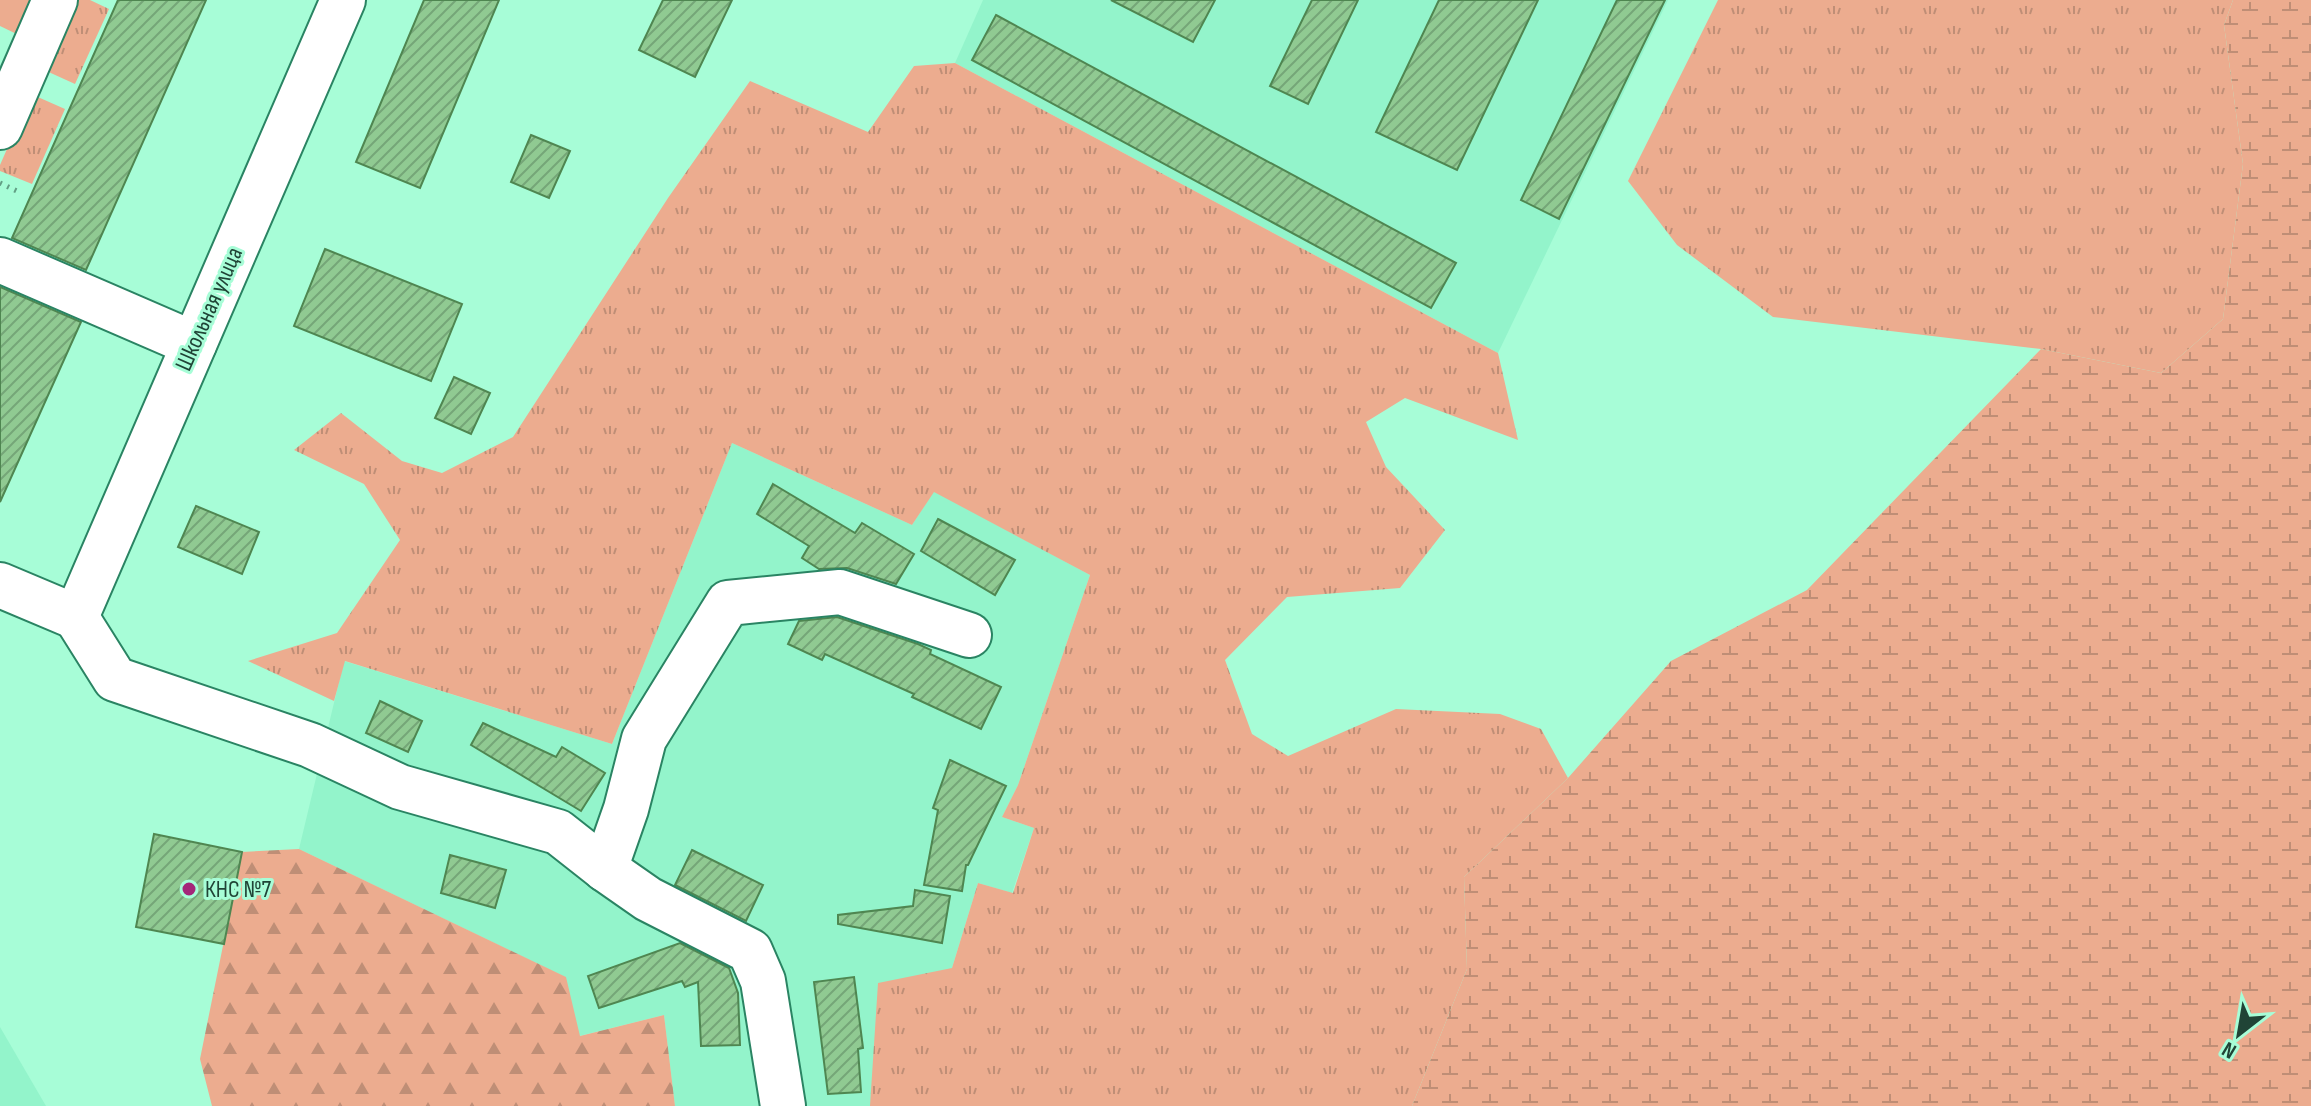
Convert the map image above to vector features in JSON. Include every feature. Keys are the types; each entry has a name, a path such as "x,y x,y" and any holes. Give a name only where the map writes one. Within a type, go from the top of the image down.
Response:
{"street":[{"path":"0,127 55,0"},
{"name":"Школьная улица","path":"76,617 343,0"},
{"path":"0,260 194,344"},
{"path":"0,585 76,617 115,679 310,745 400,787 558,832 648,899 750,951 763,981 783,1106"},
{"path":"605,869 626,809 644,739 728,603 840,592 969,635"}],"path":[{"path":"0,183 21,193"}],"shaded area":[{"path":"983,0 1668,0 1498,353 955,63"},
{"path":"732,443 912,525 934,491 1090,575 1018,785 1002,817 1034,828 1012,893 978,883 952,968 890,1106 675,1106 664,1015 579,1036 565,977 299,849 344,661 612,744"},
{"path":"0,1027 46,1106 0,1106"}],"green space":[{"path":"0,0 42,0 25,38 0,26"},
{"path":"73,0 90,0 109,9 75,84 42,69"},
{"path":"1718,0 2233,0 2224,25 2243,164 2223,319 2161,373 2041,349 1773,317 1677,245 1628,181"},
{"path":"2233,0 2311,0 2311,1106 1412,1106 1467,969 1464,877 1568,778 1671,661 1807,590 2041,349 2161,373 2223,319 2243,164 2224,25"},
{"path":"955,63 1498,353 1518,440 1405,398 1366,422 1386,467 1445,530 1400,588 1287,597 1225,660 1252,734 1288,756 1396,709 1500,714 1541,729 1568,778 1464,877 1467,969 1412,1106 870,1106 878,983 952,968 978,883 1013,893 1034,828 1002,817 1018,785 1090,575 934,492 912,525 732,443 612,744 345,661 334,701 248,661 337,633 400,540 364,484 294,450 341,413 402,461 442,473 513,437 668,198 750,81 868,132 914,66"},
{"path":"31,94 65,109 32,184 0,171"},
{"path":"299,849 566,977 580,1036 664,1015 675,1106 212,1106 200,1059 242,852"}],"building":[{"path":"118,0 206,0 86,270 12,238"},
{"path":"424,0 499,0 420,188 356,162"},
{"path":"663,0 732,0 695,77 639,50"},
{"path":"1111,0 1215,0 1193,42"},
{"path":"1312,0 1358,0 1308,104 1270,86"},
{"path":"1439,0 1538,0 1457,170 1376,132"},
{"path":"1617,0 1665,0 1559,219 1521,200"},
{"path":"996,15 1456,263 1431,308 972,60"},
{"path":"531,135 570,151 549,198 511,182"},
{"path":"325,249 462,304 431,381 294,326"},
{"path":"0,287 81,322 0,502"},
{"path":"454,377 490,393 471,434 435,418"},
{"path":"773,484 855,533 862,523 914,554 896,584 847,568 819,569 802,558 809,546 757,514"},
{"path":"196,506 259,532 242,574 178,547"},
{"path":"938,519 1015,560 995,595 921,551"},
{"path":"837,617 918,644 931,650 930,654 1001,687 981,729 912,697 914,694 825,654 822,660 788,644 799,621"},
{"path":"380,701 422,721 408,752 366,733"},
{"path":"483,723 556,757 562,747 605,773 581,811 471,745"},
{"path":"950,760 1006,786 966,865 962,891 924,885 938,810 933,808"},
{"name":"КНС №7","path":"154,834 242,852 224,944 136,927"},
{"path":"692,850 763,885 746,921 675,885"},
{"path":"450,855 506,870 495,908 441,893"},
{"path":"915,890 950,896 942,943 838,924 838,915 913,906"},
{"path":"680,943 729,968 738,993 740,1045 701,1046 698,982 685,987 682,981 599,1008 588,976"},
{"path":"854,977 863,1048 858,1049 861,1092 828,1094 814,982"}],"place":[{"name":"КНС №7","path":"189,889"}]}
